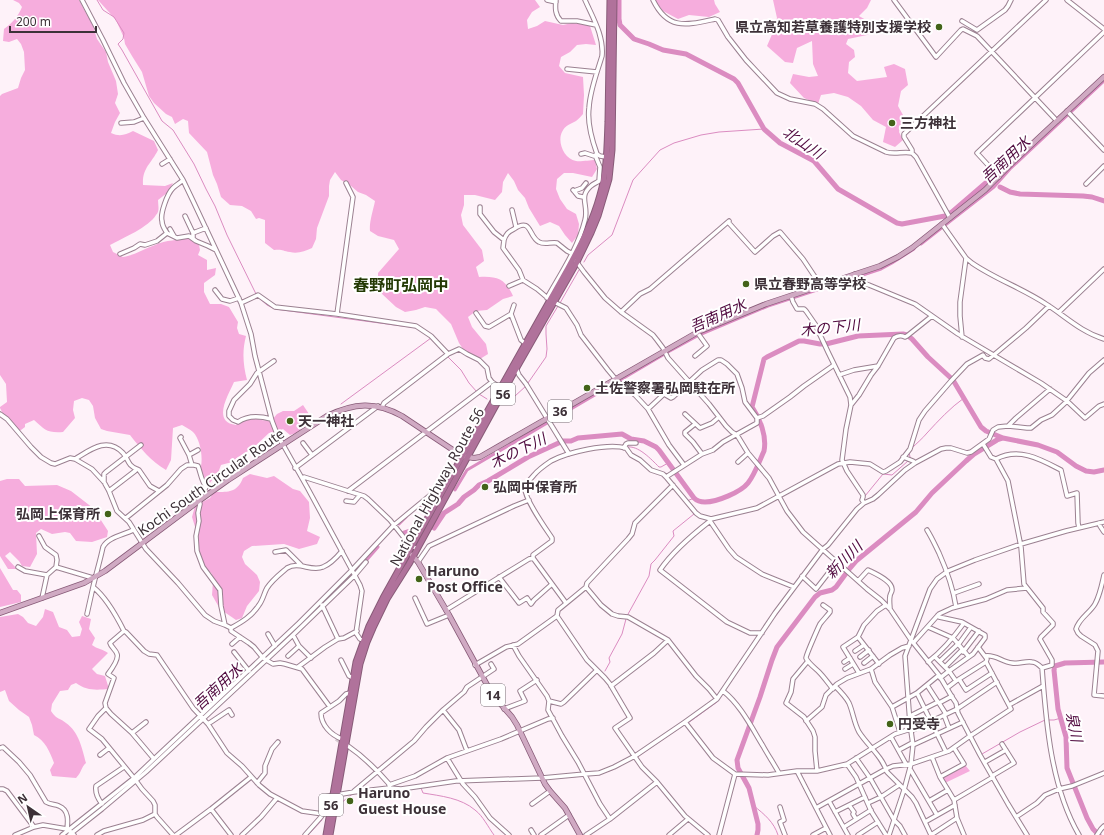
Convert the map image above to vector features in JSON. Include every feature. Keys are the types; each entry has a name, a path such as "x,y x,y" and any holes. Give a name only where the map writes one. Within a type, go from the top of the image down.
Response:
{"highway":[{"name":"National Highway Route 56","path":"414,548 465,457 517,370 577,262 598,216 609,180 612,150 610,0"},
{"name":"National Highway Route 56","path":"330,835 339,739 356,662 365,641 442,492 465,457 514,364 554,302 574,255 587,231 598,202 604,177 606,157 614,0"},
{"name":"National Highway Route 56","path":"326,835 365,641"}],"main road":[{"name":"36","path":"465,457 480,457 665,353 697,332 766,304 791,298 821,286 856,276 898,257 943,225 949,215 985,190 1057,121 1069,113 1104,77"},
{"name":"Kochi South Circular Route","path":"0,613 70,588 94,577 116,563 200,500 282,445 327,416 351,406 362,405 380,407 394,411 465,457"},
{"name":"14","path":"411,554 418,562 449,615 482,678 492,694 512,718 542,778 550,791 569,815 580,835"}],"street":[{"path":"82,0 124,83 183,180 239,298 251,334 271,419 277,434 360,585 362,591 357,636 365,641"},
{"path":"547,0 556,1 555,12 561,21 578,21 596,25"},
{"path":"574,255 587,212 583,197 590,186 599,181 600,167 596,155 588,114 589,101 603,48 601,37 586,0"},
{"path":"653,0 662,14 673,23 682,24 715,19 718,20 728,37 746,60 777,93 790,99 815,104 853,136 886,152 891,154 907,152 912,153"},
{"path":"894,0 936,57 961,30 963,29 977,36 1057,121"},
{"path":"962,21 977,30 1004,10 1011,0"},
{"path":"949,215 916,157 912,153 904,134 1046,0"},
{"path":"999,177 976,153 1104,31 1067,0"},
{"path":"603,48 611,49"},
{"path":"567,68 597,72"},
{"path":"1069,113 1104,150"},
{"path":"121,123 134,122 144,118"},
{"path":"581,154 585,153 590,156 596,155 606,157"},
{"path":"162,164 170,159"},
{"path":"1086,184 1104,166"},
{"path":"183,180 170,192 164,206 161,217 167,233 177,238 189,236 196,241 216,250"},
{"path":"337,314 353,197 346,183"},
{"path":"583,197 578,196 573,190 582,188 586,183"},
{"path":"480,207 480,214 494,232 504,240"},
{"path":"512,210 516,227"},
{"path":"185,216 193,233 193,238"},
{"path":"621,312 640,294 650,289 729,221 755,252 773,236 780,232 803,259 821,286"},
{"path":"684,465 669,445 648,409 635,395 617,380 589,346 566,308 554,302 523,280 519,270 504,252 504,240 507,233 516,227 524,225 528,226 539,243 557,243 574,255 577,262 605,298 621,312 653,335 665,353 709,404 718,417 732,432 737,435 748,453 769,478 787,511 803,532 890,609 940,677 952,696 970,736 1027,835"},
{"path":"943,225 966,258 976,266 1049,306 1081,329 1096,337 1104,339"},
{"path":"193,233 206,228"},
{"path":"170,229 174,237"},
{"path":"120,254 140,244 150,244 167,233"},
{"path":"962,337 960,302 966,258"},
{"path":"1059,312 1104,269"},
{"path":"856,276 857,281 915,304 962,337 1050,389 1067,401 1085,418 1099,406 1104,404"},
{"path":"509,286 523,280"},
{"path":"215,290 222,299 230,301 239,298"},
{"path":"241,303 257,296 275,308 337,314 416,326 431,336 447,355"},
{"path":"791,298 797,310 806,311 815,324 850,397 851,404 842,456 847,471 863,495 863,502"},
{"path":"514,305 511,314 521,340 526,344"},
{"path":"762,633 750,633 728,622 660,570 677,550 710,520 731,513 749,511 756,508 832,466 843,462 870,464 883,472 896,465 910,449 920,420 925,411 952,379 967,364 983,355 985,358 989,359 1026,328 1049,306"},
{"path":"476,313 487,327 511,314"},
{"path":"851,404 878,366 894,338 901,335 905,337 932,316"},
{"path":"695,356 707,346 697,332"},
{"path":"295,468 380,407 447,355 460,349 466,354 479,360 487,368 489,378 492,382 501,388"},
{"path":"648,409 664,394 671,398 673,397 702,370 716,361 721,360 737,374 745,402 758,418"},
{"path":"345,746 348,746 360,755 390,786 401,789 451,781 542,778 599,773 635,756 717,699 802,576 863,502 873,499 915,463 941,450 951,448 967,453 972,452 984,444 991,436 993,430 998,427 1008,426 1031,428 1041,420 1052,416 1067,401 1089,373 1104,360"},
{"path":"271,419 248,417 238,422 229,416 229,411 234,400 250,384 257,373 274,361"},
{"path":"514,364 519,375 527,385 568,454"},
{"path":"666,477 702,454 713,450 723,442 757,423 758,418 834,365"},
{"path":"839,375 854,370 878,366"},
{"path":"348,491 492,382"},
{"path":"1008,426 1050,389"},
{"path":"0,414 7,419 41,457 51,463 55,464 70,458 75,459 92,469 104,482 117,511 126,518 142,544 205,615 214,621 231,628 231,631 254,647 264,659 273,664 280,663 302,668 330,707"},
{"path":"685,414 700,428 718,417"},
{"path":"695,424 685,432 685,434 702,454"},
{"path":"181,437 180,438 189,455 192,465"},
{"path":"624,448 628,442 636,443"},
{"path":"303,443 312,455"},
{"path":"984,444 991,457 996,459 1009,485 1021,544 1024,584 1043,608 1043,612 1053,623 1053,625 1040,639 1052,660 1052,665 1042,668"},
{"path":"75,459 102,445 108,445 116,448 123,453 132,467 139,470 150,486 159,492"},
{"path":"104,482 104,474 141,445"},
{"path":"446,610 533,558 552,541 552,538 535,512 525,493 525,487 531,478 550,461 568,454 606,447 626,448 631,455 640,460 651,470 663,474 700,516 710,520 736,557 762,574 794,587"},
{"path":"189,455 198,450"},
{"path":"738,462 748,453"},
{"path":"996,459 1006,455 1028,455 1061,470 1067,496 1077,494 1079,528"},
{"path":"903,458 915,463"},
{"path":"126,518 167,485 181,469 187,465 198,466 206,490 198,494 200,500 196,542 197,551 203,567 220,590 221,606 225,625"},
{"path":"109,491 137,469"},
{"path":"302,478 304,477 368,499 384,514 414,548"},
{"path":"673,484 635,523 632,534 587,583 586,587 566,602 556,613 578,649 611,686 630,718 615,728 642,767 657,782 688,819 708,835"},
{"path":"354,573 394,525 434,492 442,492"},
{"path":"346,501 354,502 360,495"},
{"path":"418,562 429,546 529,500"},
{"path":"913,641 930,589 937,578 974,560 1021,544 1104,522"},
{"path":"1099,523 1104,532"},
{"path":"86,614 94,577 98,573 105,543 133,530"},
{"path":"927,530 947,572 954,593 956,607"},
{"path":"39,536 45,547 56,555 57,560 56,567 48,575 42,598"},
{"path":"275,552 286,550 301,566"},
{"path":"231,628 252,613 273,580 293,565 314,568 325,567 342,551"},
{"path":"533,558 566,602"},
{"path":"62,835 70,832 102,810 366,562"},
{"path":"802,576 816,589 837,562"},
{"path":"18,567 25,571 48,575"},
{"path":"56,567 94,577"},
{"path":"858,581 868,570 879,575 890,584 892,590 890,594 890,609"},
{"path":"1104,575 1099,596 1095,604 1077,624 1076,629 1078,633 1097,648 1094,695 1104,696"},
{"path":"499,577 519,603 527,598 531,604 552,584"},
{"path":"954,593 979,584"},
{"path":"93,587 111,608 124,631 144,651 157,656 193,708 208,724 227,753 242,766 257,783 270,794 302,811 322,814"},
{"path":"586,587 605,609 618,616 627,617 668,640 696,676 717,699"},
{"path":"889,835 911,764 913,744 905,656 909,646 938,615 956,607 986,599 1007,590 1027,588"},
{"path":"415,598 427,624 449,615"},
{"path":"70,832 102,804 135,779 154,759 202,717 249,671 293,635 321,604"},
{"path":"321,604 338,639"},
{"path":"823,604 830,610 830,612 817,630 813,642 806,654 806,658 849,703 854,721 859,731 873,748 888,772 912,797 931,835 957,818"},
{"path":"859,673 844,647 858,636 864,625 877,611 886,605"},
{"path":"892,707 917,693 969,657 985,638 985,635 964,623 938,615"},
{"path":"475,665 506,647 518,644 557,616"},
{"path":"928,662 935,657 953,638 964,623"},
{"path":"928,627 953,638 969,657"},
{"path":"940,661 958,644 971,627"},
{"path":"124,631 110,643 117,653 117,656 113,667 108,674 114,678 105,703 106,708 132,733 154,759"},
{"path":"298,668 338,639 344,638 357,631"},
{"path":"945,667 963,651 979,631"},
{"path":"268,634 275,646"},
{"path":"293,635 299,646 311,658"},
{"path":"858,636 879,664"},
{"path":"232,644 240,637"},
{"path":"611,686 654,653 668,640"},
{"path":"855,651 864,644"},
{"path":"513,645 547,696 549,701 548,710 552,718 585,774 600,804 610,819"},
{"path":"288,656 299,646"},
{"path":"806,721 822,707 826,695 837,684 847,678 871,669 890,655 909,646"},
{"path":"816,808 886,769 893,766 911,764 954,748 1011,709 986,662 987,659 978,647"},
{"path":"860,657 869,650"},
{"path":"234,652 249,671"},
{"path":"864,663 873,656"},
{"path":"985,656 994,656 1012,663 1033,662 1039,664 1042,668 1046,720 1059,789 1071,822 1079,835"},
{"path":"935,657 966,690 992,673"},
{"path":"844,662 850,658"},
{"path":"341,660 349,676 353,678"},
{"path":"808,661 793,679 791,692 786,703 804,717 815,737 817,771"},
{"path":"947,688 986,662"},
{"path":"354,792 414,741 443,710 464,692 467,687 494,669 491,664"},
{"path":"845,669 853,664"},
{"path":"871,669 875,682 892,707 900,732"},
{"path":"549,701 561,704 597,670"},
{"path":"504,709 525,701 520,691 536,680"},
{"path":"685,722 714,758 735,774 768,775 797,771 817,771 847,764 891,736 931,722 957,709 997,682"},
{"path":"927,685 945,715 949,728"},
{"path":"1009,705 1043,686"},
{"path":"723,691 736,705 779,773"},
{"path":"339,739 326,728 321,714 346,694 350,693"},
{"path":"917,693 946,752"},
{"path":"910,716 952,696"},
{"path":"106,708 89,729 102,739 135,779 142,790 153,801 155,805 155,814 173,834"},
{"path":"208,724 229,710 232,715"},
{"path":"443,710 459,730 467,751"},
{"path":"305,835 320,820 322,814 322,799 324,797 390,786 415,776 447,758 501,739 552,718"},
{"path":"132,733 146,722"},
{"path":"899,750 963,722"},
{"path":"891,736 906,764"},
{"path":"257,783 265,773 265,766 272,749 278,742"},
{"path":"954,800 1014,763 1002,744"},
{"path":"0,748 3,747 26,771 46,802 60,806 68,814 70,832"},
{"path":"100,755 109,748"},
{"path":"940,777 964,764 954,748"},
{"path":"350,750 359,756 360,755"},
{"path":"985,762 1006,750"},
{"path":"932,757 940,777 954,800 957,818 964,835"},
{"path":"447,758 461,781 493,822 509,835"},
{"path":"856,758 870,778 894,820 900,826 905,835"},
{"path":"847,764 860,784 871,810 886,835"},
{"path":"102,804 97,796 96,786 124,767"},
{"path":"910,768 937,815"},
{"path":"797,771 830,835"},
{"path":"1016,817 1037,803 1045,795 1104,773"},
{"path":"718,835 735,774"},
{"path":"166,835 173,834 211,809 251,777"},
{"path":"586,835 610,819 657,782"},
{"path":"868,803 899,785"},
{"path":"0,789 7,791 34,827"},
{"path":"929,801 948,790"},
{"path":"532,804 550,791"},
{"path":"835,812 865,797"},
{"path":"242,835 261,817 277,798"},
{"path":"829,800 848,835"},
{"path":"849,805 854,812 853,814 856,819"},
{"path":"925,822 955,805"},
{"path":"780,808 784,820 780,822 785,835"},
{"path":"211,809 231,835"},
{"path":"844,827 871,810"},
{"path":"97,835 104,831 143,820 155,814"},
{"path":"542,835 569,815"},
{"path":"669,835 688,819"},
{"path":"858,835 878,822"},
{"path":"15,835 43,825 70,832"},
{"path":"1098,834 1104,826"},
{"path":"812,835 826,828"},
{"path":"531,830 534,835"}],"shaded area":[{"path":"13,0 79,0 93,26 97,39 106,52 108,62 116,81 118,94 115,103 120,113 111,133 122,135 133,131 154,141 158,150 145,170 143,185 165,186 173,183 167,193 158,200 158,212 153,219 135,232 110,245 113,252 123,257 163,242 190,238 199,245 200,250 198,255 207,260 207,270 216,268 215,275 204,283 204,292 210,304 221,304 229,307 238,322 237,328 239,334 246,336 244,358 247,380 234,382 224,407 224,419 229,423 236,425 241,420 248,417 269,420 274,432 269,433 253,448 232,462 221,465 218,473 209,484 202,484 200,479 202,457 197,439 193,432 182,425 173,428 171,460 166,470 146,454 130,435 101,429 95,418 93,406 89,400 82,398 74,401 73,410 75,418 63,432 53,432 47,430 34,420 25,424 25,427 17,433 8,424 0,408 7,402 6,384 0,375 0,96 18,88 25,70 24,52 21,44 17,39 9,42 3,41 4,29 19,14 22,7 19,3"},
{"path":"98,0 535,0 540,7 532,12 527,20 528,29 545,21 563,25 572,23 590,26 596,45 577,45 570,52 561,57 559,66 565,73 583,77 584,95 583,114 577,120 566,126 563,130 560,140 561,145 565,154 572,160 595,160 597,169 592,177 573,173 564,173 557,179 556,189 560,199 567,209 576,214 579,224 578,235 572,243 559,226 550,222 540,226 525,198 518,190 508,173 503,182 502,192 495,200 475,195 464,195 464,205 461,215 463,225 482,250 484,261 476,267 479,277 496,278 504,282 513,296 503,299 487,310 476,311 468,317 472,327 486,344 488,354 480,359 465,352 459,343 451,324 436,309 425,307 405,312 396,307 381,293 378,284 378,273 399,249 394,240 378,236 370,231 375,201 358,192 341,180 335,172 330,180 329,196 317,228 316,239 312,248 293,253 274,250 265,243 265,220 259,218 256,219 251,211 242,206 230,205 221,197 207,152 189,133 188,121 183,119 175,124 172,117 166,114 154,103 149,96 142,72 125,44 116,20"},
{"path":"654,0 714,0 720,12 709,17 689,15 678,19 663,11"},
{"path":"773,0 871,0 867,8 859,16 880,28 867,35 848,39 846,44 854,50 855,57 849,62 848,73 857,81 887,77 884,67 894,64 905,69 908,85 901,91 898,106 903,115 899,132 903,140 895,147 883,142 886,127 873,120 861,106 848,97 834,93 821,95 818,104 804,98 790,83 793,74 809,77 818,76 813,64 812,41 797,48 793,63 785,62 767,46 777,18"},
{"path":"303,405 313,420 296,433 290,435 283,429 277,432 272,420 277,414 283,411 294,411"},
{"path":"250,474 267,478 274,476 293,489 300,491 309,502 310,518 307,531 320,537 317,544 299,549 284,544 252,546 244,551 242,557 245,564 257,575 260,582 259,591 247,606 242,618 236,620 220,609 212,595 212,574 203,565 197,550 196,530 192,517 195,506 210,498 214,492 232,491 238,487 243,478"},
{"path":"7,479 19,479 25,486 57,485 71,491 93,508 108,531 107,537 92,542 76,541 70,533 65,532 52,534 41,529 36,533 37,554 30,567 22,566 10,552 5,556 17,569 8,569 0,556 0,481"},
{"path":"0,568 13,590 17,590 21,595 21,602 0,607"},
{"path":"45,609 53,612 59,627 67,630 72,637 80,636 82,629 79,622 82,616 91,619 89,629 95,638 92,645 108,653 92,669 97,674 105,676 109,689 88,689 76,683 71,685 68,690 60,691 52,704 51,711 53,714 57,718 64,721 74,731 81,746 86,763 76,778 52,776 50,770 54,763 44,743 34,735 29,717 9,701 5,690 0,692 0,617 18,614 28,623 36,626 43,617"},
{"path":"965,765 970,771 945,783 942,778 943,777"}],"waterway":[{"path":"97,0 103,10 114,17 124,33 123,39 118,44 162,121 173,130 194,164 256,294"},
{"name":"北山川","path":"619,0 620,25 634,39 663,50 686,54 734,79 738,83 764,129 780,143 814,161 838,189 897,223 902,224 945,216 952,212 988,181"},
{"name":"吾南用水","path":"921,244 994,187 1010,169 1104,81"},
{"path":"584,262 588,255 612,235 633,180 660,150 674,143 701,135 719,132 764,129"},
{"name":"北山川","path":"1000,187 1010,192 1020,194 1083,196 1104,201"},
{"name":"吾南用水","path":"455,490 467,470 699,335 768,306 881,269 914,249"},
{"path":"560,303 579,270"},
{"path":"258,297 267,305 275,309 417,328"},
{"path":"528,383 546,357 546,326 558,306"},
{"name":"木の下川","path":"434,528 444,513 458,504 479,485 528,457 563,441 571,441 578,438 622,434 631,439 644,441 656,447 694,498 699,501 710,502 740,490 748,483 755,472 764,451 764,434 758,417 752,407 764,359 799,341 826,344 858,336 907,335 953,380 981,427 986,431 1003,438"},
{"path":"341,404 431,338"},
{"path":"447,356 461,370 477,392"},
{"path":"503,400 515,396 526,386"},
{"path":"479,394 487,399"},
{"path":"912,448 945,414 964,398"},
{"name":"新川川","path":"757,835 758,824 749,788 738,768 737,760 777,647 815,597 820,593 832,590 836,587 856,561 916,512 932,493 974,454 997,440 1003,438 1038,445 1057,452 1076,466 1086,471 1094,472 1104,470"},
{"path":"627,447 640,450 659,467 668,463"},
{"path":"909,452 910,458"},
{"path":"865,496 883,474 892,475 908,461"},
{"name":"吾南用水","path":"420,506 435,494"},
{"name":"木の下川","path":"687,501 694,498"},
{"path":"627,616 649,576 651,564 674,536 673,531 694,514 686,504"},
{"name":"吾南用水","path":"399,524 406,517"},
{"name":"木の下川","path":"404,533 416,529"},
{"name":"吾南用水","path":"364,563 378,547"},
{"name":"吾南用水","path":"180,738 360,567"},
{"path":"775,617 781,608"},
{"path":"605,671 610,662 609,658 622,634 626,619"},
{"name":"泉川","path":"1099,835 1093,829 1087,818 1067,768 1066,737 1058,709 1054,670 1055,666 1065,663 1104,662"},
{"path":"725,690 739,669"},
{"path":"688,723 717,702"},
{"path":"1048,720 1061,718"},
{"path":"982,754 1020,732 1045,720"},
{"path":"637,757 684,725"},
{"path":"600,774 612,770"},
{"path":"588,776 593,775"},
{"path":"546,779 583,776"},
{"path":"524,780 541,780"},
{"path":"421,788 423,793 450,798 469,806 480,815 494,835"},
{"path":"341,803 353,794"},
{"name":"吾南用水","path":"66,835 108,802"},
{"path":"754,806 771,822 778,835"},
{"path":"308,835 322,820"}],"tunnel":[{"path":"336,739 343,744"}],"place":[{"name":"県立高知若草養護特別支援学校","path":"939,27"},
{"name":"三方神社","path":"892,123"},
{"name":"県立春野高等学校","path":"746,284"},
{"name":"土佐警察署弘岡駐在所","path":"587,388"},
{"name":"天一神社","path":"290,421"},
{"name":"弘岡中保育所","path":"485,487"},
{"name":"弘岡上保育所","path":"108,514"},
{"name":"Haruno Post Office","path":"419,579"},
{"name":"円受寺","path":"890,724"},
{"name":"Haruno Guest House","path":"350,801"}],"district":[{"name":"春野町弘岡中","path":"401,285"}]}
